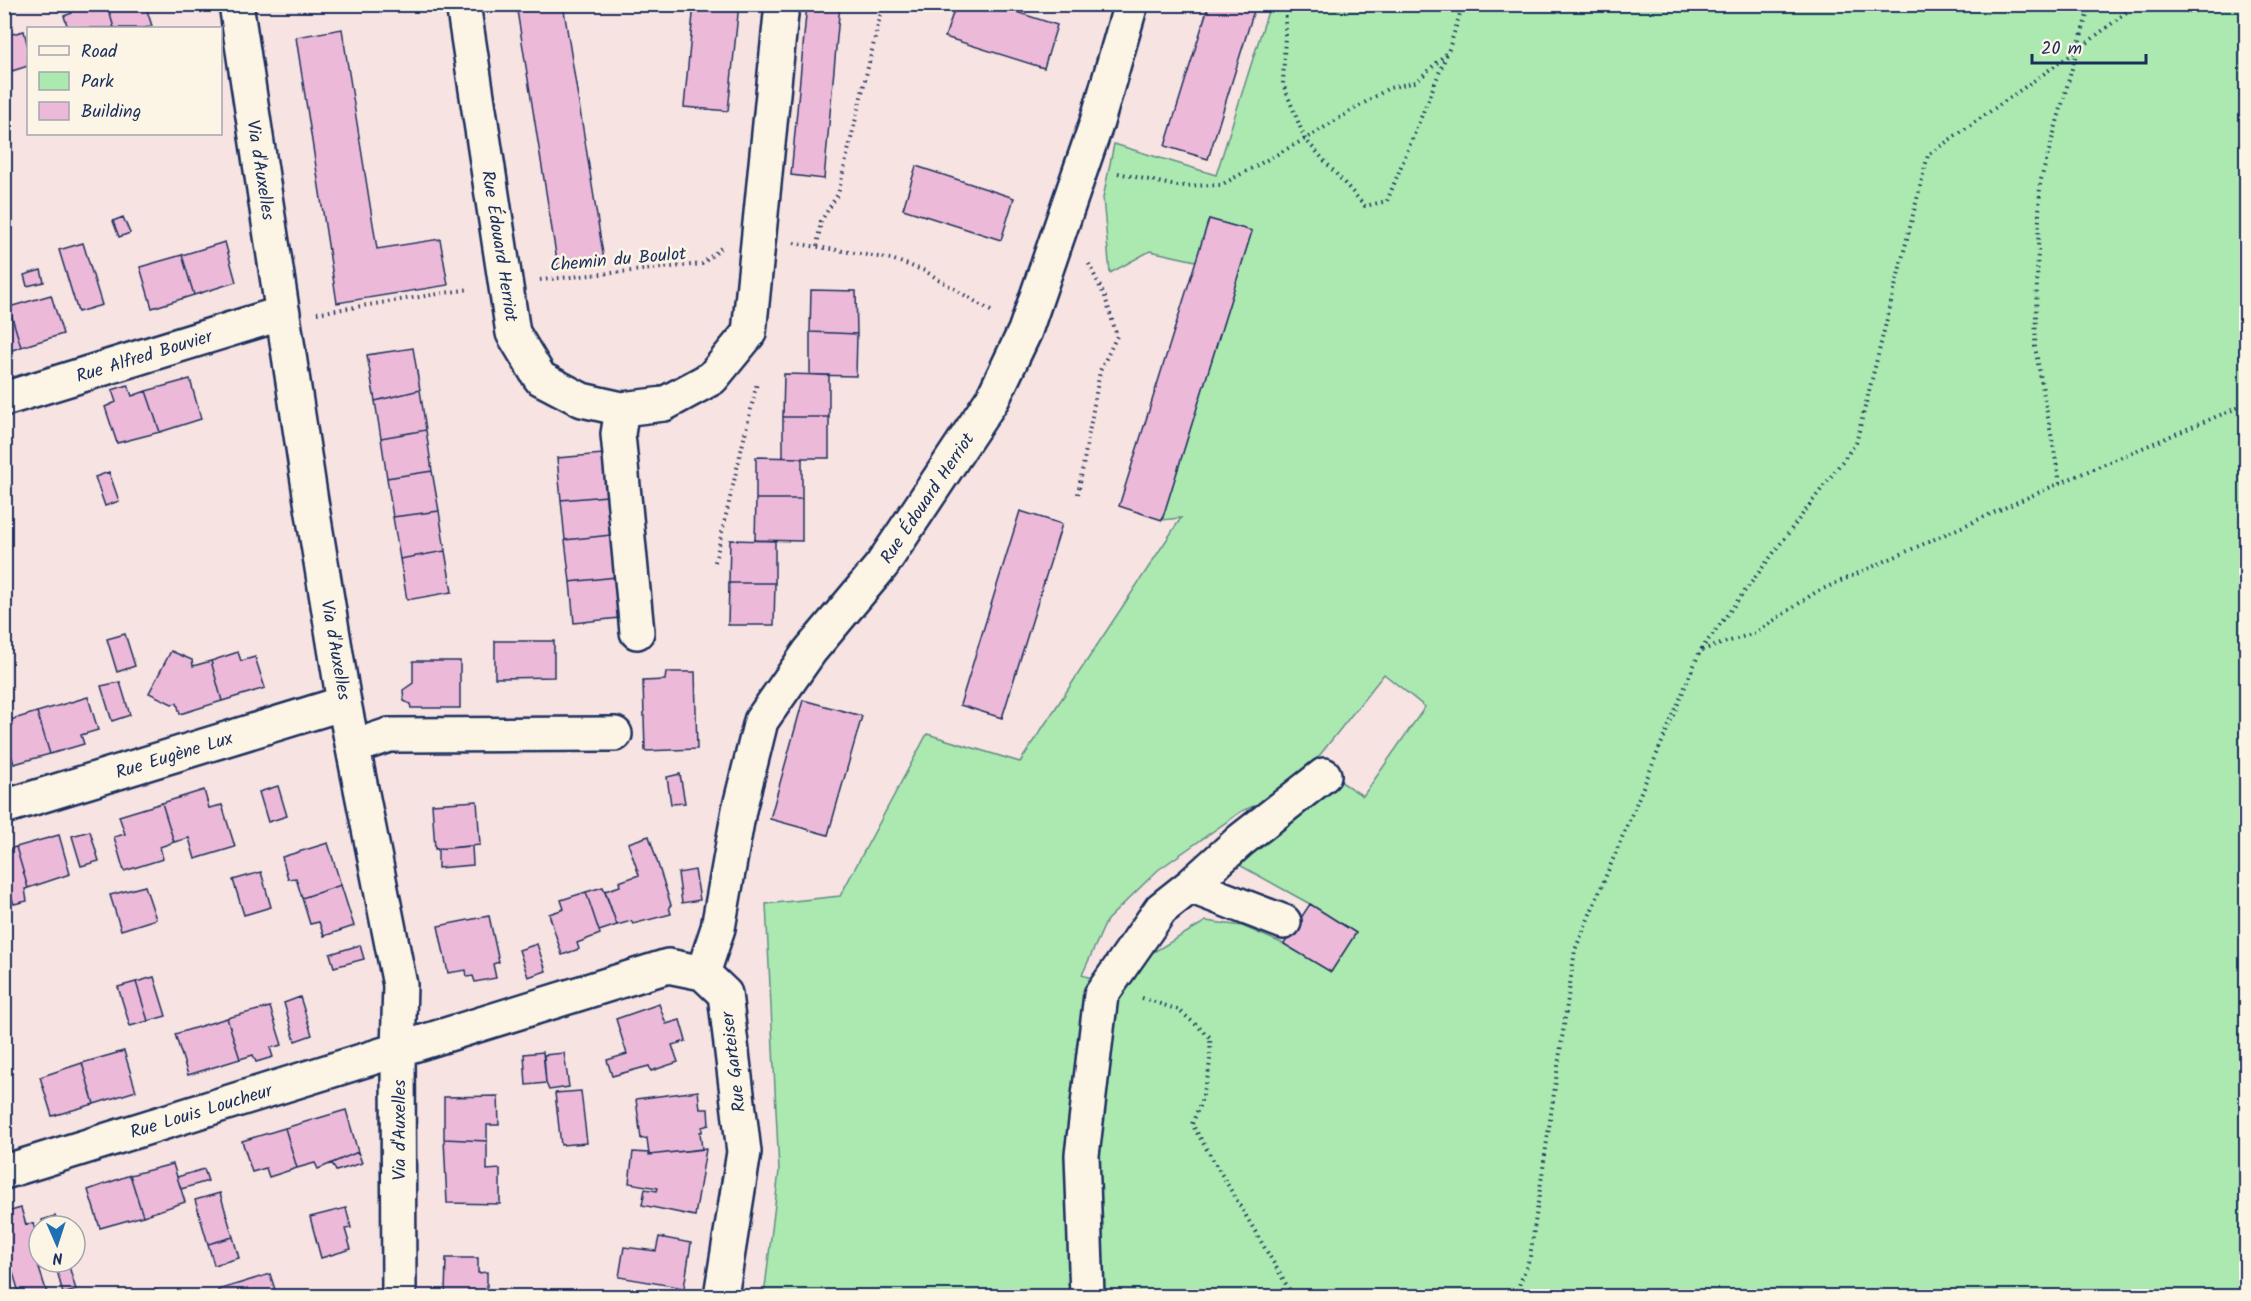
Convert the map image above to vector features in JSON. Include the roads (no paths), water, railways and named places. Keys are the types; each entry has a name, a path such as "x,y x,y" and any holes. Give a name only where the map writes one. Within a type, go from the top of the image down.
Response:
{"street":[{"name":"Via d'Auxelles","path":"236,4 344,703 400,985 399,1296"},
{"name":"Rue Édouard Herriot","path":"463,4 513,333 540,378 582,400 622,409 664,404 712,378 748,333 770,241 782,4"},
{"name":"Rue Édouard Herriot","path":"703,973 718,927 739,810 761,721 810,651 882,565 993,398 1025,331 1082,165 1131,4"},
{"name":"Rue Alfred Bouvier","path":"4,399 283,313"},
{"path":"622,409 618,434 637,632"},
{"name":"Rue Eugène Lux","path":"4,807 344,703"},
{"path":"353,747 389,735 615,734"},
{"path":"1087,1296 1082,1155 1101,995 1161,909 1240,840 1324,775"},
{"path":"1190,886 1284,922"},
{"path":"398,1051 668,966 703,973"},
{"name":"Rue Garteiser","path":"703,973 725,994 744,1152 721,1296"},
{"name":"Rue Louis Loucheur","path":"4,1172 398,1051"}]}
